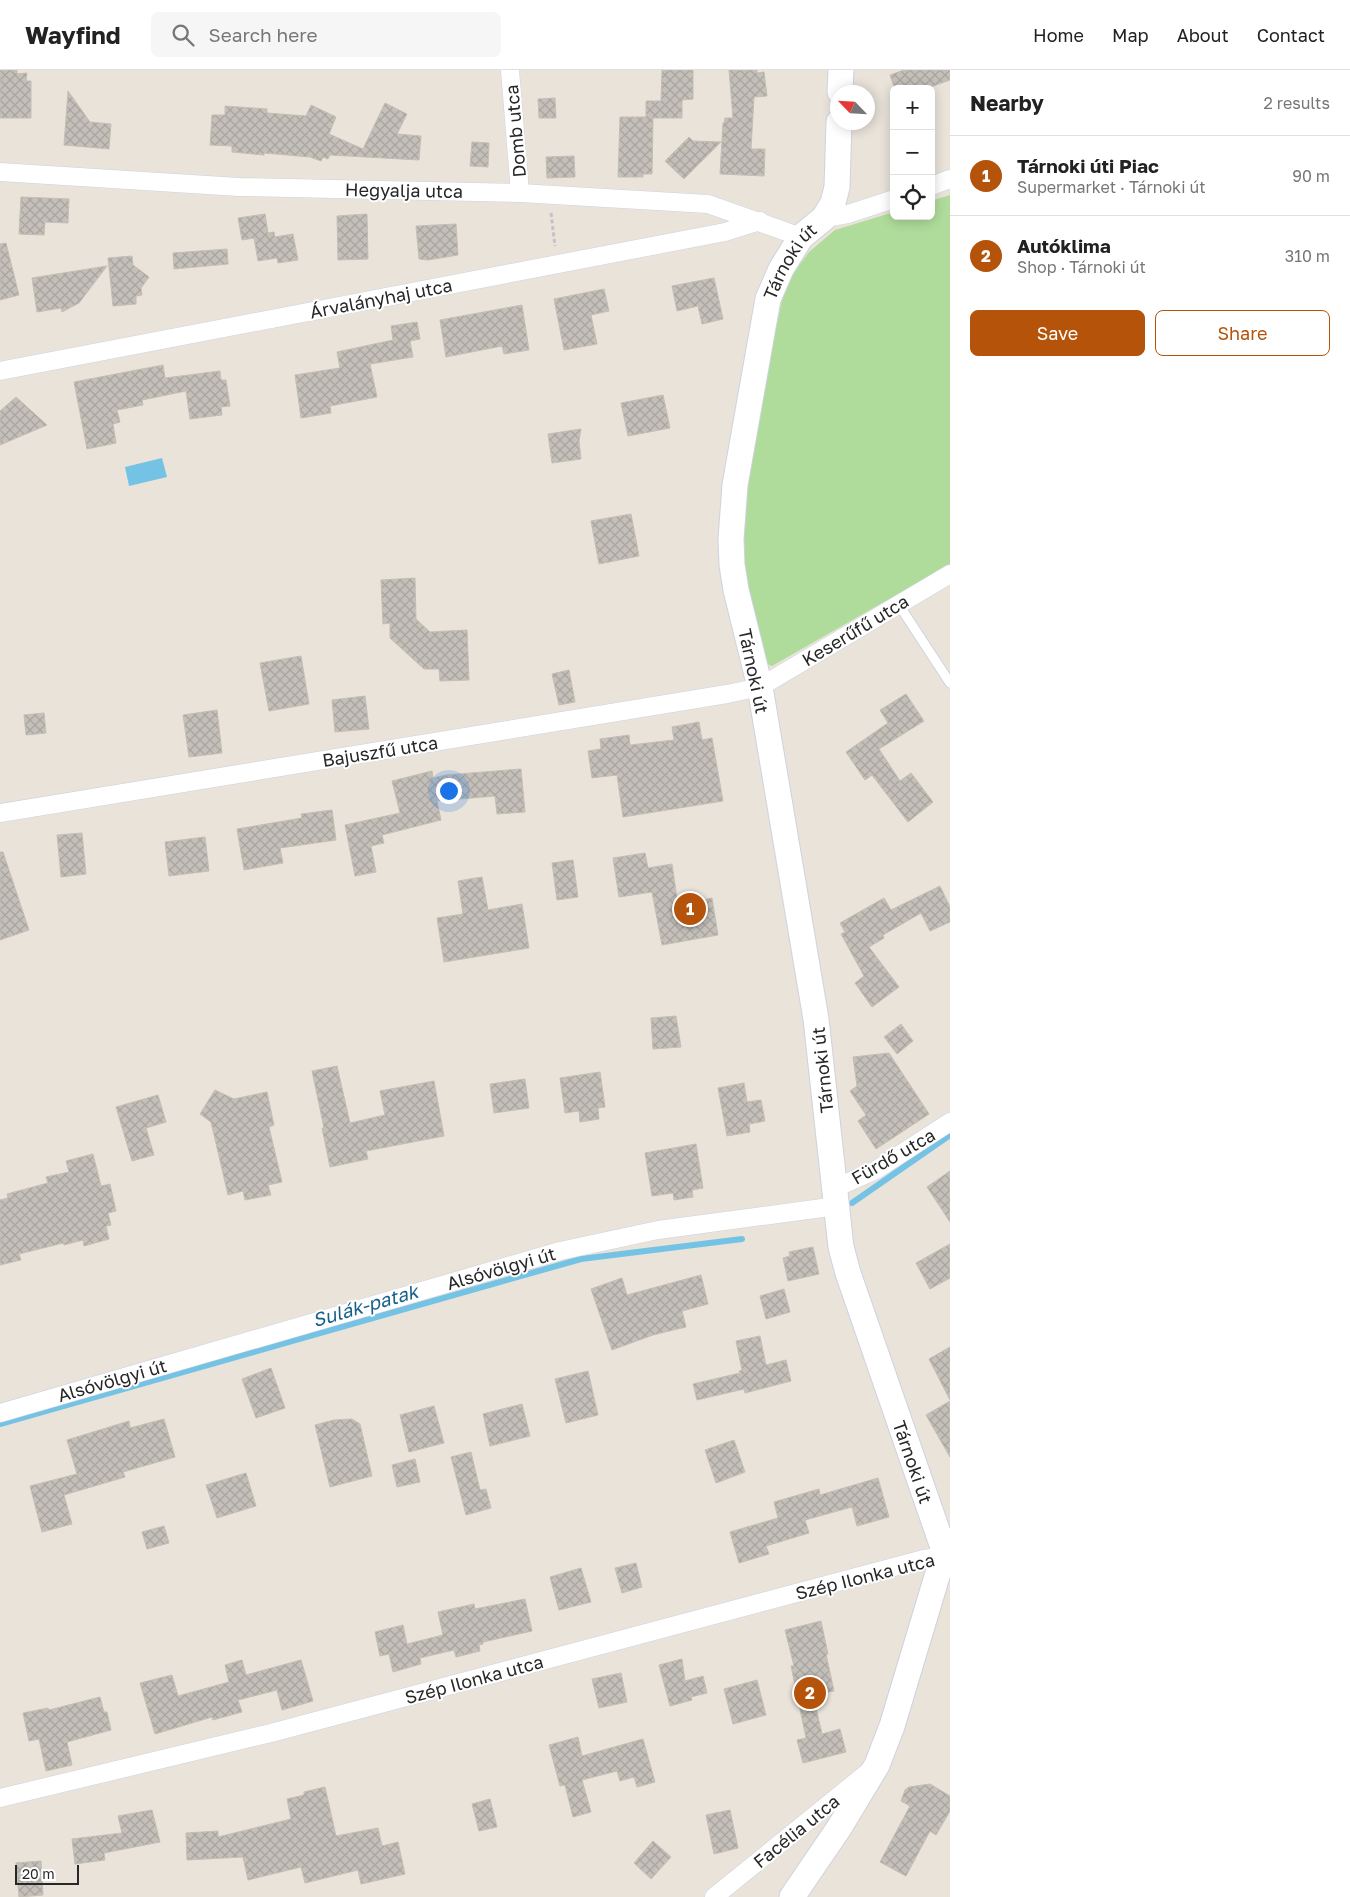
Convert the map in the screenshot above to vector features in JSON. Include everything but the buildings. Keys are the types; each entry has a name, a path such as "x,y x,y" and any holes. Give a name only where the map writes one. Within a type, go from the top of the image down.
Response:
{"street":[{"name":"Domb utca","path":"510,70 520,193"},
{"path":"840,85 841,70"},
{"path":"824,218 833,202 837,187 839,130"},
{"name":"Hegyalja utca","path":"0,172 239,187 549,194 708,204 802,237"},
{"path":"935,185 950,179"},
{"path":"824,218 848,214 890,200"},
{"name":"Tárnoki út","path":"824,218 802,237 780,269 768,299 735,485 731,539 732,565 736,590 760,687 816,1019 842,1247 848,1273 948,1555"},
{"name":"Árvalányhaj utca","path":"0,371 725,232 760,221"},
{"name":"Keserűfű utca","path":"760,687 950,574"},
{"name":"Bajuszfű utca","path":"0,813 727,694 760,687"},
{"name":"Fürdő utca","path":"836,1197 950,1122"},
{"name":"Alsóvölgyi út","path":"0,1413 560,1251 658,1230 836,1197"},
{"path":"792,1897 840,1828 877,1765 892,1726 938,1574 948,1555"},
{"name":"Szép Ilonka utca","path":"0,1798 271,1733 924,1559 948,1555"},
{"name":"Facélia utca","path":"714,1897 877,1765"}],"lane":[{"path":"898,605 950,684"}],"path":[{"path":"549,194 558,264"}],"green space":[{"path":"950,195 950,564 772,666 766,664 745,581 741,548 747,465 782,300 793,274 809,252 835,230 890,213 890,220 935,220 935,200"}],"water":[{"path":"162,458 167,477 129,486 125,467"}],"waterway":[{"path":"852,1203 950,1135"},
{"name":"Sulák-patak","path":"0,1424 581,1259 742,1239"}],"place":[{"name":"Tárnoki úti Piac","path":"690,909"},
{"name":"Autóklima","path":"810,1693"}]}
